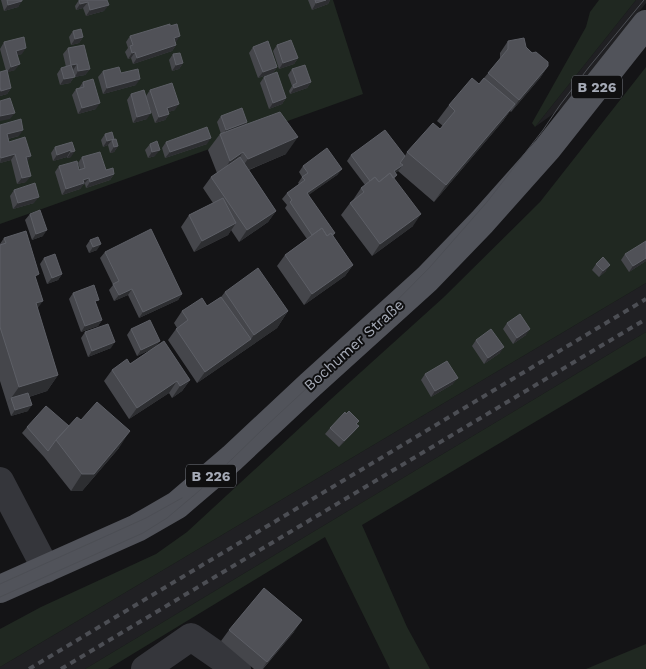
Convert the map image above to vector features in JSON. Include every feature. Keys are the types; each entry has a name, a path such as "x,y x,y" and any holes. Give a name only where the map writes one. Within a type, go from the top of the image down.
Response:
{"main road":[{"name":"Bochumer Straße","path":"0,589 156,518 177,505 232,458 427,279 482,222 548,149 646,24"}],"street":[{"path":"0,481 46,569"},
{"path":"145,669 191,637 237,669"}],"shaded area":[{"path":"0,0 333,0 363,94 0,224"},
{"path":"599,0 636,0 535,127 532,123 586,27 590,12"},
{"path":"636,0 646,0 646,3 567,104 535,127"},
{"path":"646,67 646,283 0,667 0,629 41,607 156,554 187,532 444,297 540,202"},
{"path":"646,283 646,332 85,669 0,669 0,667"},
{"path":"646,332 646,356 362,525 407,627 430,669 390,669 325,537 108,669 85,669"},
{"path":"646,644 646,669 586,669"}],"building":[{"path":"7,0 22,0 22,1 8,5"},
{"path":"79,0 107,0 109,5 90,10 88,2 80,4"},
{"path":"315,0 326,0 316,3"},
{"path":"170,24 170,26 177,24 180,36 174,38 176,45 137,58 135,52 132,53 130,46 133,45 130,36"},
{"path":"81,29 83,37 75,39 73,31"},
{"path":"24,37 26,48 16,51 20,64 11,67 4,42"},
{"path":"524,38 526,47 532,53 536,52 548,62 548,66 519,100 488,73 508,49 508,41"},
{"path":"291,40 298,58 283,63 277,45"},
{"path":"268,41 277,67 263,72 253,47"},
{"path":"84,45 90,69 78,71 77,64 71,65 68,48"},
{"path":"180,53 183,63 176,65 173,54"},
{"path":"71,65 75,77 64,79 61,68"},
{"path":"305,65 311,82 294,88 293,85 297,83 292,69"},
{"path":"119,67 121,73 138,69 140,79 107,88 103,71"},
{"path":"7,70 11,88 1,91 0,72"},
{"path":"277,72 286,98 273,103 264,77"},
{"path":"472,78 479,84 484,78 515,104 446,185 407,152 433,123 440,129 455,111 449,105"},
{"path":"93,79 100,103 82,108 76,89 84,87 83,82"},
{"path":"172,83 179,104 167,108 169,114 159,117 150,90"},
{"path":"144,90 151,113 137,117 131,94"},
{"path":"10,98 15,113 0,116 0,101"},
{"path":"242,108 247,122 226,130 221,116"},
{"path":"280,112 298,137 248,159 243,152 230,161 220,134"},
{"path":"21,119 23,130 7,134 9,142 25,137 31,156 26,157 31,176 22,178 15,154 1,158 0,156 0,125"},
{"path":"207,127 211,138 170,152 166,142"},
{"path":"385,130 405,156 400,163 403,165 394,171 397,175 393,178 390,173 379,182 375,177 370,181 351,155"},
{"path":"112,132 114,139 107,141 105,134"},
{"path":"116,139 118,146 114,147 112,140"},
{"path":"157,141 160,150 152,152 150,144"},
{"path":"72,142 75,151 71,152 71,150 57,155 55,147"},
{"path":"327,148 342,169 307,193 335,233 327,236 322,228 312,235 290,202 292,200 287,193 305,180 302,177 308,173 303,166"},
{"path":"100,152 106,170 113,168 114,174 90,182 89,178 83,180 84,183 66,189 59,166 77,161 79,170 85,168 82,157"},
{"path":"240,157 276,211 247,230 211,177"},
{"path":"390,173 421,214 380,244 350,203 364,192 361,188 375,177 379,182"},
{"path":"35,183 39,197 18,203 14,190"},
{"path":"223,198 236,223 202,241 189,215"},
{"path":"40,210 47,230 36,234 30,214"},
{"path":"322,228 327,236 331,233 353,265 312,294 285,255"},
{"path":"151,229 182,294 143,312 132,289 119,295 113,284 119,281 105,252"},
{"path":"26,231 39,274 35,276 43,301 36,303 58,375 19,387 0,327 0,245 6,243 4,238"},
{"path":"98,237 101,244 93,247 90,240"},
{"path":"646,241 646,258 633,266 625,254"},
{"path":"55,254 62,274 52,278 44,258"},
{"path":"603,257 610,265 603,271 596,264"},
{"path":"258,268 288,311 254,335 225,292"},
{"path":"94,285 99,300 95,301 102,320 85,326 73,293"},
{"path":"221,297 251,339 205,372 176,329 188,320 182,311 202,298 207,306"},
{"path":"520,314 530,329 517,338 507,323"},
{"path":"150,320 160,341 141,350 131,329"},
{"path":"108,324 115,342 92,351 85,332"},
{"path":"491,329 504,347 488,358 476,340"},
{"path":"164,341 190,380 180,386 177,381 137,408 112,370 127,359 130,364"},
{"path":"447,361 458,378 435,391 425,374"},
{"path":"28,393 32,405 15,410 11,398"},
{"path":"97,402 130,431 94,474 82,474 56,440 77,417 81,420"},
{"path":"46,406 69,426 48,451 27,427"},
{"path":"349,411 359,421 356,424 359,426 344,441 330,428 345,412 346,414"},
{"path":"264,588 302,620 267,662 229,630"}],"tram line":[{"path":"0,597 143,533 167,518 199,491 350,348 430,267 487,202 589,67 644,0"},
{"path":"0,584 146,518 182,498"}],"railway":[{"path":"29,669 646,299"},
{"path":"61,669 646,319"}]}
